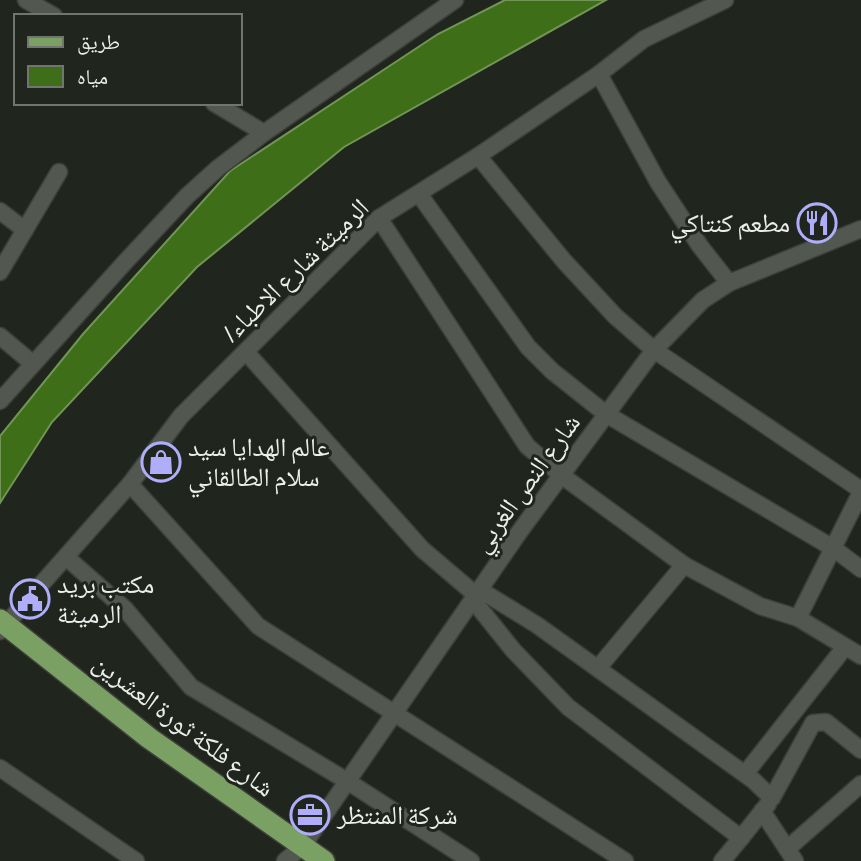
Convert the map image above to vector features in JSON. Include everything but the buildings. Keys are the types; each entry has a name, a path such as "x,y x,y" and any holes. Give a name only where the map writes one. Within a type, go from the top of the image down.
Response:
{"main road":[{"name":"شارع فلكة ثورة العشرين","path":"2,625 149,738 324,861"}],"street":[{"path":"26,0 50,14"},
{"path":"0,401 187,196 218,167 454,0"},
{"name":"/الرميثة شارع الاطباء","path":"2,625 130,484 181,416 379,218 478,156 599,74 644,39 725,0"},
{"path":"599,74 658,182 729,284"},
{"path":"218,105 264,132"},
{"path":"478,156 564,261 615,316 654,350 861,491 799,618"},
{"path":"0,272 59,172"},
{"path":"419,194 528,347 552,371 606,414 833,548 861,569"},
{"path":"0,211 25,230"},
{"path":"379,218 527,446 561,475 684,565 760,606 799,618 861,656"},
{"name":"شارع النص الغربي","path":"285,861 302,847 476,595 654,350 703,300 729,284 859,235"},
{"path":"0,336 32,363"},
{"path":"246,352 422,549 476,595 537,625 745,774 772,798"},
{"path":"130,484 258,626 625,861"},
{"path":"65,557 125,609 191,687 346,780 471,861"},
{"path":"598,668 684,565"},
{"path":"476,595 513,650 568,707 741,838"},
{"path":"745,774 845,647"},
{"path":"722,861 772,798 813,723 826,722 861,750"},
{"path":"0,768 136,861"},
{"path":"762,811 791,855 861,784"}],"water":[{"path":"505,0 606,0 344,147 197,267 52,422 0,503 0,436 83,334 230,171 438,34"}],"place":[{"name":"مطعم كنتاكي","path":"817,223"},
{"name":"عالم الهدايا سيد سلام الطالقاني","path":"161,462"},
{"name":"مكتب بريد الرميثة","path":"30,599"},
{"name":"شركة المنتظر","path":"310,815"}]}
